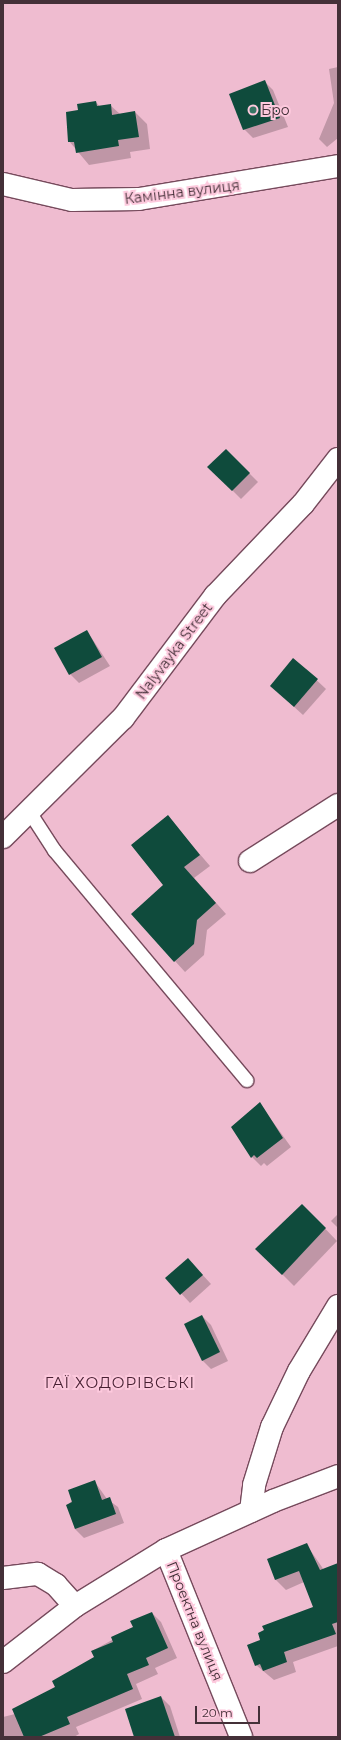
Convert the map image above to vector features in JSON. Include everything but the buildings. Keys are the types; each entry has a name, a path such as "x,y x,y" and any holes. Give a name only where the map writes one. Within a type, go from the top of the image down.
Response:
{"street":[{"name":"Камінна вулиця","path":"3,184 72,200 139,200 338,166"},
{"name":"Nalyvayka Street","path":"3,837 30,813 123,718 215,596 303,504 338,459"},
{"path":"250,861 338,805"},
{"path":"251,1511 254,1485 272,1427 299,1371 338,1306"},
{"path":"3,1662 76,1606 166,1550 251,1511 338,1476"},
{"name":"Проектна вулиця","path":"166,1550 241,1737"},
{"path":"3,1578 38,1574 56,1585 76,1606"}],"lane":[{"path":"30,813 54,850 246,1080"}],"place":[{"name":"Бро","path":"253,110"}],"district":[{"name":"ГАЇ ХОДОРІВСЬКІ","path":"120,1383"}]}
